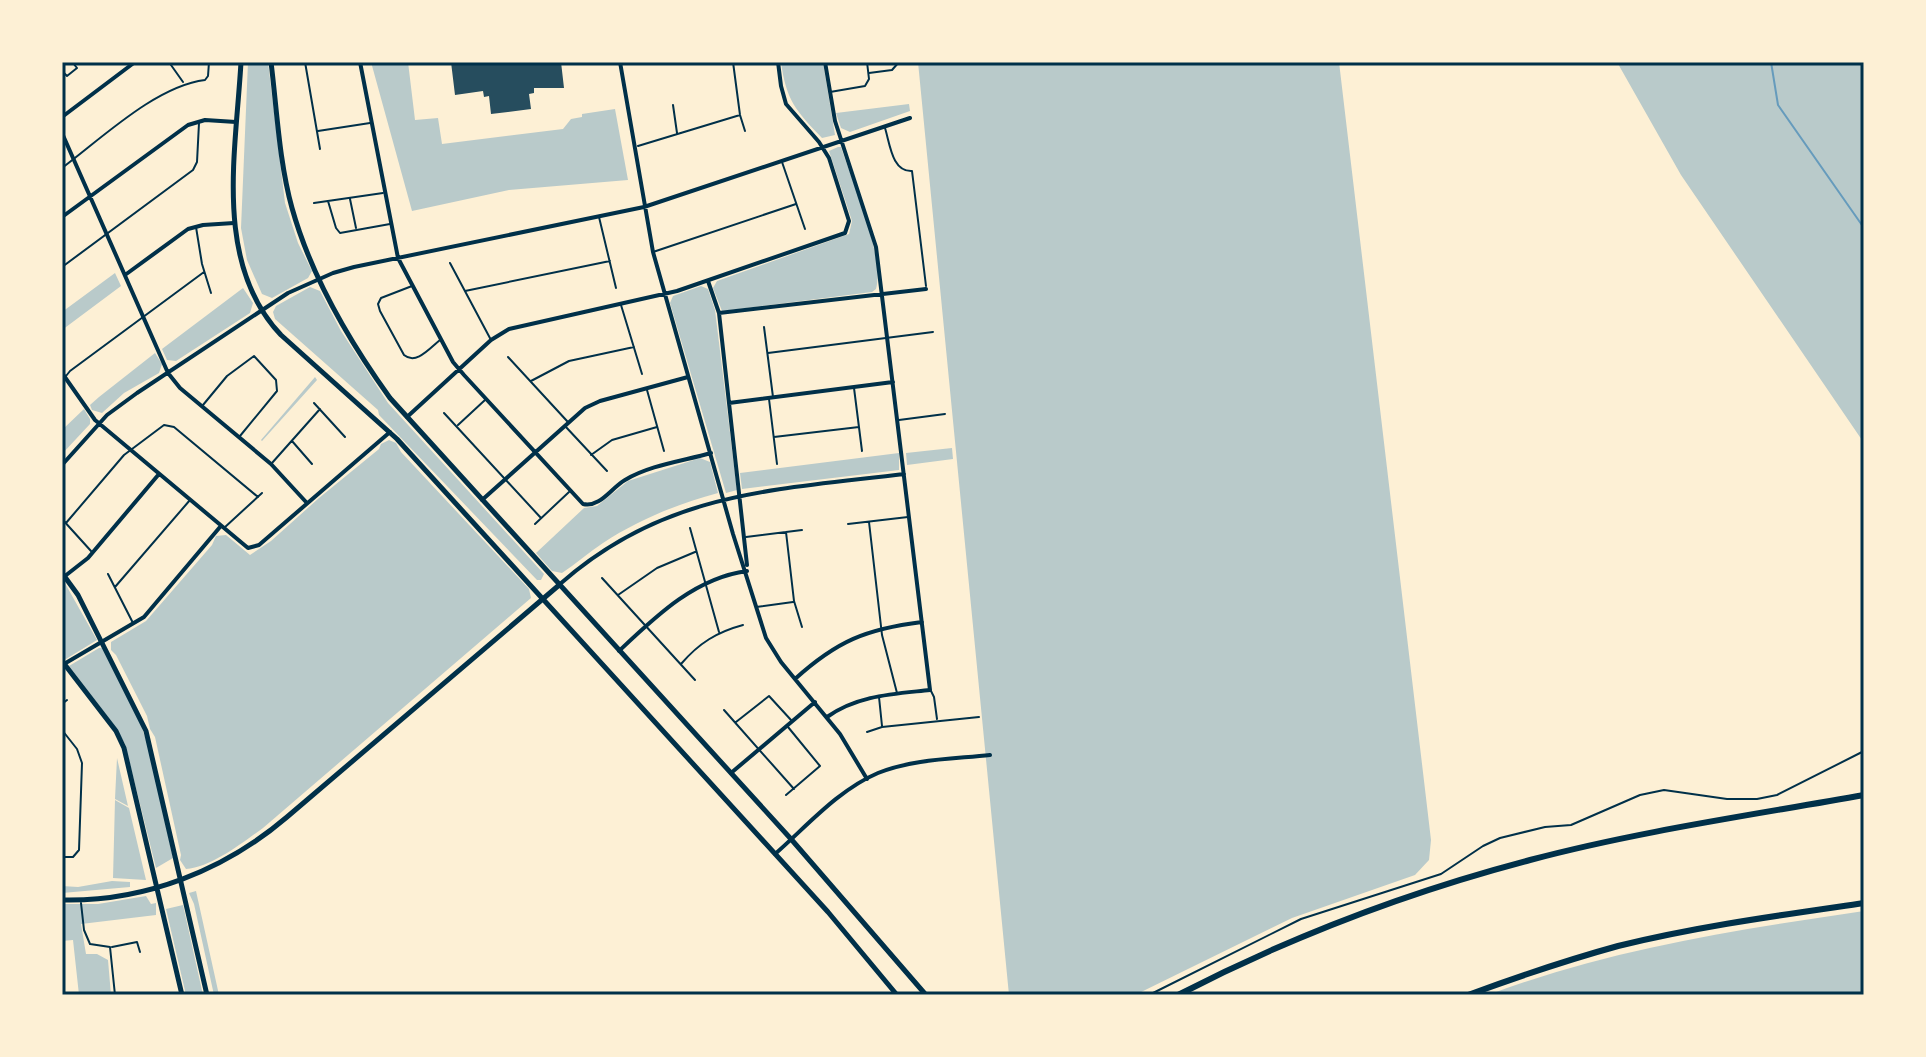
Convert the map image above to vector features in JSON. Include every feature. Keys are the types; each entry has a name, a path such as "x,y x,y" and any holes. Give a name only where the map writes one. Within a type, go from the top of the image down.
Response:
{"highway":[{"path":"1178,995 1275,948 1355,915 1473,875 1603,843 1864,795"},
{"path":"1468,995 1542,968 1618,946 1693,930 1864,903"}],"street":[{"path":"62,117 135,62"},
{"path":"241,62 234,223 242,266 262,310 281,335 390,432 863,951 897,995"},
{"path":"271,62 291,204 320,279 348,335 374,376 406,419 791,839 926,995"},
{"path":"360,62 398,258 441,340 460,369 486,399 581,503 592,505 632,476 711,453"},
{"path":"620,62 653,252 755,607 770,645 849,746 867,779"},
{"path":"406,419 491,340 521,325 665,294 843,235 849,229 849,221 823,147 786,104 778,62"},
{"path":"825,62 841,141 875,241 930,690 854,702 827,717"},
{"path":"62,465 99,423 129,398 288,293 320,279 345,269 644,207 910,118"},
{"path":"62,217 183,127 199,121 238,122"},
{"path":"62,133 168,373 180,388 271,464 306,502"},
{"path":"125,275 196,226 234,223"},
{"path":"708,280 719,313 746,537 747,571"},
{"path":"719,313 926,289"},
{"path":"63,377 99,423 243,546 251,548 259,545 390,432"},
{"path":"481,501 592,404 688,377"},
{"path":"729,403 893,382"},
{"path":"159,474 93,553 64,574 146,731 207,995"},
{"path":"62,900 123,896 181,879 225,860 276,827 593,556 626,537 677,513 724,498 904,474"},
{"path":"182,995 122,742 63,663 134,624 222,528"},
{"path":"619,651 670,606 705,583 747,571"},
{"path":"795,679 840,643 881,627 922,622"},
{"path":"731,773 815,702"},
{"path":"775,854 845,792 867,779 909,764 990,755"}],"lane":[{"path":"62,71 69,75 83,62"},
{"path":"62,168 163,93 184,83 206,79 209,62"},
{"path":"305,62 320,149"},
{"path":"733,62 745,131"},
{"path":"829,92 862,87 868,82 867,62"},
{"path":"62,64 73,63 77,66"},
{"path":"868,73 892,70 898,64"},
{"path":"171,65 184,83"},
{"path":"673,105 678,134"},
{"path":"635,147 740,115"},
{"path":"62,267 193,170 197,162 199,121"},
{"path":"317,131 370,123"},
{"path":"884,127 897,166 904,171 912,171 926,289"},
{"path":"782,161 805,229"},
{"path":"314,203 384,192"},
{"path":"349,198 356,230"},
{"path":"328,201 338,232 391,224"},
{"path":"653,252 796,204"},
{"path":"599,216 616,288"},
{"path":"196,226 211,293"},
{"path":"465,291 610,261"},
{"path":"450,263 491,340"},
{"path":"63,377 204,272"},
{"path":"412,286 381,298 380,311 405,357 415,359 441,340"},
{"path":"621,304 642,374"},
{"path":"764,327 777,464"},
{"path":"768,353 933,332"},
{"path":"531,381 569,361 634,347"},
{"path":"202,407 227,376 254,356 276,380 277,391 239,437"},
{"path":"508,357 607,471"},
{"path":"854,387 862,451"},
{"path":"646,388 664,451"},
{"path":"456,426 486,399"},
{"path":"314,403 345,437"},
{"path":"271,464 320,409"},
{"path":"444,413 541,518"},
{"path":"898,420 945,414"},
{"path":"66,523 130,449 162,426 172,425 258,497"},
{"path":"591,455 612,440 657,427"},
{"path":"774,437 859,427"},
{"path":"292,440 312,464"},
{"path":"535,524 570,491"},
{"path":"222,528 262,493"},
{"path":"115,587 190,500"},
{"path":"848,524 909,517"},
{"path":"62,519 93,553"},
{"path":"869,522 881,627 897,693"},
{"path":"690,528 719,632"},
{"path":"746,537 802,530"},
{"path":"786,532 794,601 802,627"},
{"path":"618,595 657,568 697,552"},
{"path":"108,574 134,624"},
{"path":"602,578 695,680"},
{"path":"755,607 794,601"},
{"path":"681,664 699,645 719,632 743,625"},
{"path":"930,690 934,697 937,722"},
{"path":"735,723 769,696 820,766 786,795"},
{"path":"879,696 882,727"},
{"path":"62,704 67,700"},
{"path":"724,710 794,789"},
{"path":"867,732 882,727 979,717"},
{"path":"62,730 79,754 82,769 79,850 73,857 62,857"},
{"path":"81,900 84,930 90,944 110,947 137,942 140,952"},
{"path":"110,947 115,995"}],"path":[{"path":"1149,995 1301,919 1441,874 1500,838 1545,827 1571,825 1640,795 1664,790 1727,799 1777,795 1864,751"}],"shaded area":[{"path":"248,62 268,62 285,203 298,243 312,271 308,278 272,298 262,294 247,260 241,228"},
{"path":"371,62 408,62 415,120 438,118 442,144 563,129 571,119 582,117 582,114 615,109 628,180 509,190 412,211"},
{"path":"781,62 823,62 835,135 822,138 799,112 789,96"},
{"path":"918,62 1339,62 1431,840 1429,860 1415,875 1292,918 1135,995 1009,995"},
{"path":"1617,62 1864,62 1864,443 1681,175"},
{"path":"909,104 910,111 850,132 841,128 836,113"},
{"path":"841,147 872,239 878,275 876,289 872,292 722,311 713,288 717,281 849,234 852,221 829,151"},
{"path":"115,273 121,286 62,330 62,312"},
{"path":"701,286 708,289 715,310 737,490 726,493 670,303 673,296"},
{"path":"310,287 320,291 341,331 388,403 544,574 541,580 537,580 379,415 378,410 275,319 273,312 276,306"},
{"path":"243,288 253,303 250,313 176,361 167,360 162,349"},
{"path":"155,353 162,364 159,373 124,393 102,413 92,410 90,405"},
{"path":"315,377 317,380 262,441 261,440"},
{"path":"84,409 90,424 62,454 62,430"},
{"path":"389,440 396,443 529,589 531,598 263,828 216,859 186,869 180,860 155,737 111,650 111,642 146,621 212,545 216,536 226,535 250,555 271,541"},
{"path":"952,448 953,459 907,465 906,453"},
{"path":"899,453 899,470 742,489 740,473"},
{"path":"700,458 710,462 718,493 630,527 562,573 552,571 536,553 584,508 597,506 628,481"},
{"path":"62,578 97,640 66,659 62,657"},
{"path":"102,648 141,725 149,749 173,858 156,868 125,744 69,666"},
{"path":"117,758 128,806 115,799"},
{"path":"115,800 129,808 146,880 113,878"},
{"path":"112,881 130,882 130,887 62,893 62,886 78,887"},
{"path":"196,891 219,995 214,995 189,893"},
{"path":"146,896 151,904 156,903 156,915 81,924 86,954 97,954 108,960 111,995 79,995 73,940 62,941 62,904 98,904"},
{"path":"183,905 203,995 186,995 166,909"},
{"path":"1864,911 1864,995 1488,995 1627,953"}],"building":[{"path":"451,62 561,62 564,88 534,88 534,93 529,94 531,109 491,114 489,96 484,97 483,91 455,95"}],"waterway":[{"path":"1771,62 1778,105 1864,228"}]}
